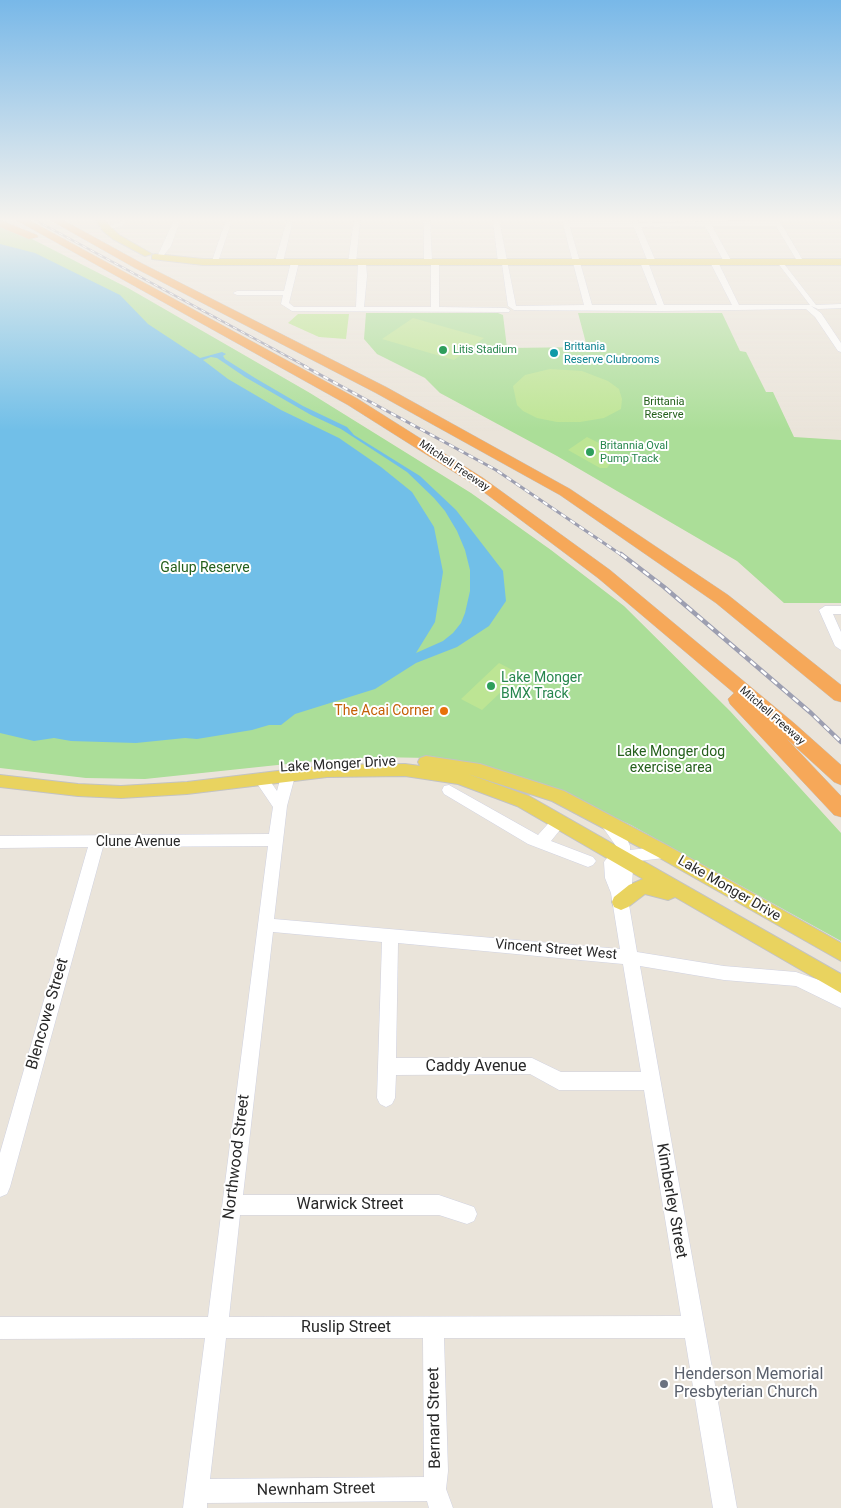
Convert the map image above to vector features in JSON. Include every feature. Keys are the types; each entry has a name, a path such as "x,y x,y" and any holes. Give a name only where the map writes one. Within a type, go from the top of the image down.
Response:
{"highway":[{"name":"Mitchell Freeway","path":"150,290 353,402 439,455 559,539 697,651 841,777"},
{"path":"188,290 381,390 565,492 722,598 841,696"},
{"path":"190,290 199,296"},
{"path":"697,651 749,713 841,810"},
{"path":"792,655 841,689"}],"main road":[{"name":"Lake Monger Drive","path":"0,772 87,782 145,783 350,762 438,763 480,770 558,796 664,852 841,953"},
{"name":"Lake Monger Drive","path":"0,781 78,790 121,792 188,788 327,771 385,770 444,775 478,783 508,794 559,822 841,984"},
{"path":"620,898 635,890 648,887 678,896 718,914"}],"street":[{"path":"360,309 362,290"},
{"path":"433,290 435,309"},
{"path":"509,290 512,308"},
{"path":"584,290 589,309"},
{"path":"656,290 662,309"},
{"path":"728,290 736,306"},
{"path":"801,290 841,349"},
{"path":"237,293 288,293 287,308 662,309 736,306 841,306"},
{"path":"841,610 825,610 841,646"},
{"name":"Northwood Street","path":"196,1500 280,806 288,776"},
{"path":"261,779 280,806"},
{"path":"449,790 540,844 588,861"},
{"name":"Kimberley Street","path":"606,821 620,838 623,846 620,857 612,862 615,885 620,898 725,1508"},
{"path":"540,844 559,822"},
{"name":"Clune Avenue","path":"0,842 277,840"},
{"name":"Blencowe Street","path":"0,1187 97,842"},
{"path":"620,857 664,852"},
{"name":"Vincent Street West","path":"266,925 390,934 629,957 730,974 796,979 816,986 841,1000"},
{"path":"386,1098 390,934"},
{"name":"Caddy Avenue","path":"387,1067 532,1066 559,1081 651,1081"},
{"name":"Warwick Street","path":"231,1205 439,1205 467,1214"},
{"name":"Ruslip Street","path":"0,1328 693,1327"},
{"name":"Bernard Street","path":"433,1328 438,1498"},
{"name":"Newnham Street","path":"196,1500 438,1498"}],"green space":[{"name":"Galup Reserve","path":"0,290 132,290 310,393 471,493 551,550 624,606 730,711 841,833 841,941 631,825 560,792 522,777 483,766 430,758 374,757 306,762 145,779 86,778 0,768"},
{"name":"Brittania Reserve","path":"366,313 498,313 503,315 507,348 587,347 578,313 722,313 740,351 746,352 766,392 773,392 794,437 841,440 841,603 784,603 737,561 557,456 440,393 425,378 377,354 364,339"},
{"path":"298,314 349,314 346,339 319,337 288,323"},
{"name":"Litis Stadium","path":"413,318 484,338 454,360 382,339"},
{"path":"550,369 582,371 608,381 619,389 622,399 621,409 604,418 580,422 557,422 537,418 523,411 517,405 513,386 525,375"},
{"name":"Britannia Oval Pump Track","path":"587,437 599,443 615,458 607,468 600,468 568,450"},
{"name":"Lake Monger BMX Track","path":"499,663 520,674 482,710 461,699"}],"water":[{"path":"0,290 111,290 120,295 148,324 200,358 222,352 226,354 223,356 225,359 255,378 303,406 347,427 354,435 420,476 456,510 503,571 506,601 489,626 457,647 416,663 375,689 295,714 281,725 269,725 252,730 197,739 185,738 136,743 71,741 54,738 34,741 0,733","holes":["211,357 217,358 245,377 311,415 341,429 407,472 445,511 457,531 465,550 470,570 470,591 461,623 443,641 416,653 435,622 443,572 434,527 412,492 381,467 339,438 281,410 228,379 203,360"]}],"railway":[{"path":"165,290 307,367"},
{"path":"304,366 496,470 623,556"},
{"path":"621,554 664,587 811,713 841,742"}],"place":[{"name":"Litis Stadium","path":"443,350"},
{"name":"Brittania Reserve Clubrooms","path":"554,353"},
{"name":"Britannia Oval Pump Track","path":"590,452"},
{"name":"Lake Monger BMX Track","path":"491,686"},
{"name":"The Acai Corner","path":"444,711"},
{"name":"Henderson Memorial Presbyterian Church","path":"664,1384"}],"park label":[{"name":"Lake Monger dog exercise area","path":"671,760"}]}
